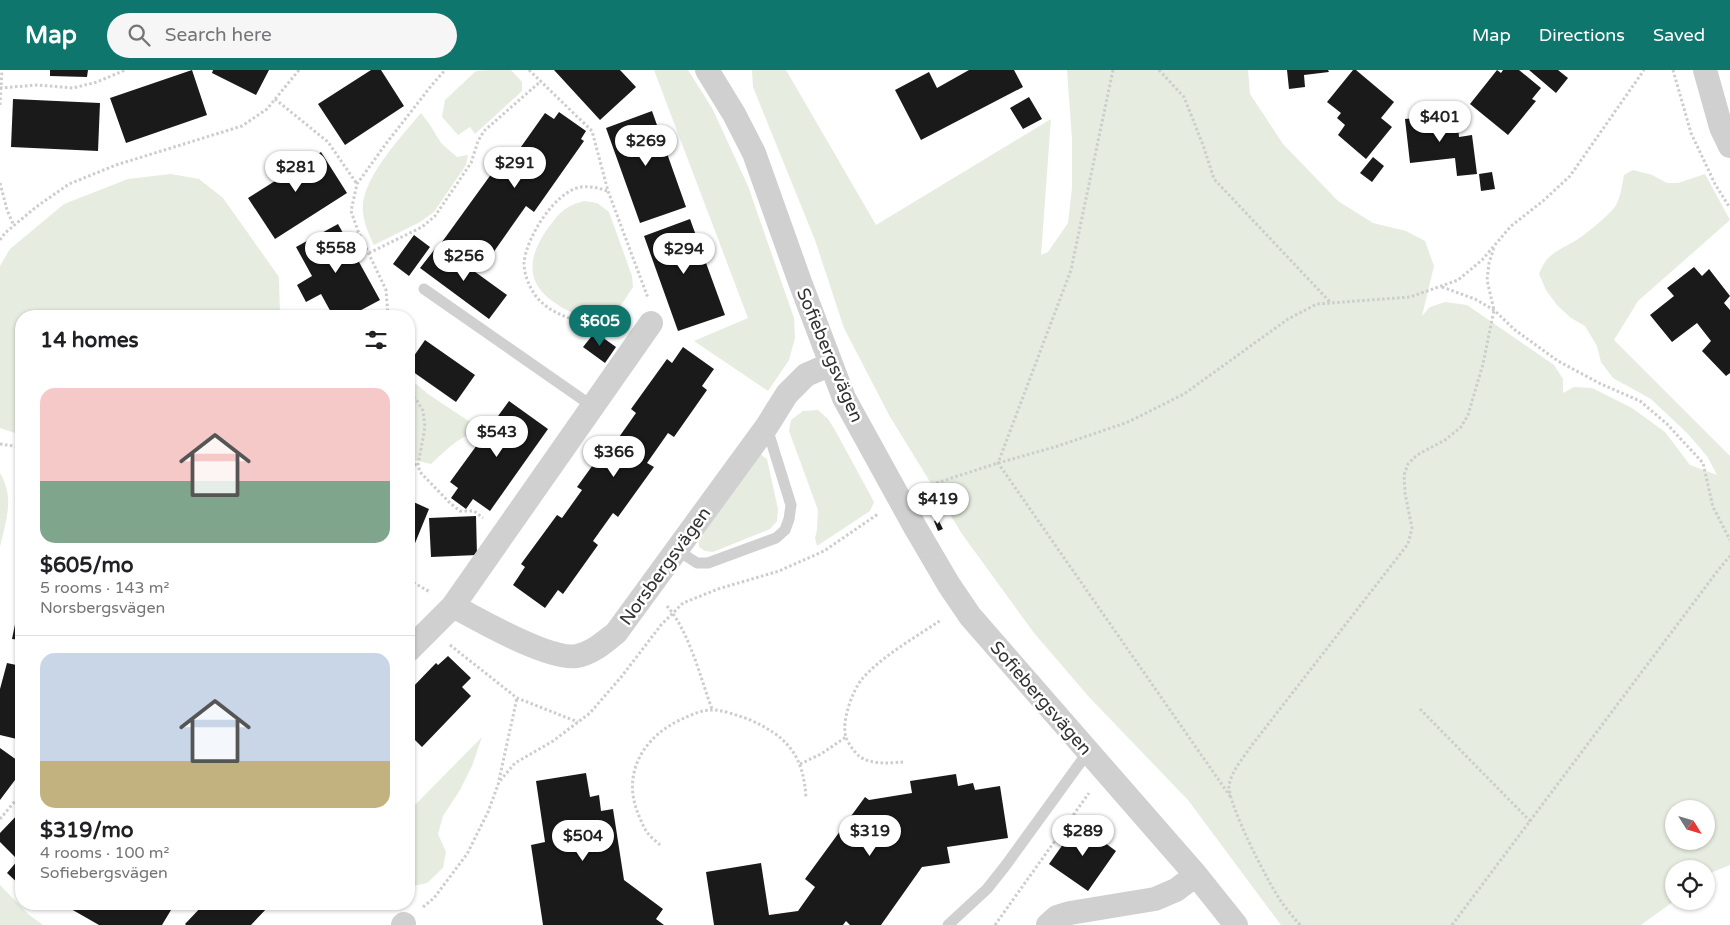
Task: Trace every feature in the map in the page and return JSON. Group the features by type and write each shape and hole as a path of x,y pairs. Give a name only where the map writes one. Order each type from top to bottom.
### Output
{"street":[{"name":"Sofiebergsvägen","path":"707,70 734,114 754,153 844,398 900,501 949,585 962,605 1196,875 1236,925"},
{"path":"1705,70 1721,127 1730,146"},
{"path":"415,644 453,606 651,323"},
{"name":"Norsbergsvägen","path":"453,606 548,652 576,656 594,651 616,633 767,426 787,394 806,375 831,364"},
{"path":"1048,925 1057,917 1070,913 1155,899 1176,890 1196,875"}],"lane":[{"path":"424,289 592,406"},
{"path":"677,550 697,563 708,563 776,538 785,530 789,519 790,505 767,426"},
{"path":"948,925 986,889 1006,865 1088,752"}],"path":[{"path":"0,104 2,70"},
{"path":"0,88 37,85 73,88 97,82 125,70"},
{"path":"0,240 5,233 36,207 69,184 116,165 242,126 267,109 299,70"},
{"path":"388,310 386,290 358,231 351,211 357,184 385,145 445,70"},
{"path":"529,70 592,131 608,191 650,304 651,323"},
{"path":"998,463 1071,270 1113,70"},
{"path":"1159,70 1184,97 1214,179 1332,303"},
{"path":"499,782 515,764 553,741 590,713 622,676 661,625 683,603 718,589 779,571 824,551 900,501 939,482 1058,446 1128,422 1184,394 1302,310 1317,304 1410,297 1458,280 1482,260 1511,226 1543,201 1570,176 1644,70"},
{"path":"369,253 422,227 435,216 471,163 478,141 484,131 541,81"},
{"path":"275,99 328,142 357,184"},
{"path":"0,183 7,210 14,226"},
{"path":"608,191 593,187 580,187 562,195 547,212 528,245 524,263 526,278 535,294 548,308 564,318 601,328 636,345"},
{"path":"1300,925 1282,904 1248,840 1229,786 1233,773 1238,766 1408,544 1412,528 1405,494 1404,475 1408,464 1417,454 1445,440 1464,421 1483,364 1494,310 1487,280 1489,263 1495,245"},
{"path":"1442,287 1475,299 1494,310 1514,330 1558,361 1599,383 1640,401 1667,424 1703,463 1713,507 1730,540"},
{"path":"415,398 423,411 425,427 418,465 420,472 426,480 460,511 474,511 504,534"},
{"path":"0,444 15,446"},
{"path":"998,463 1232,799"},
{"path":"1452,925 1718,569 1730,556"},
{"path":"903,762 876,763 858,756 846,737 845,722 850,702 861,680 883,660 962,605"},
{"path":"673,613 690,646 712,709"},
{"path":"430,629 517,698 579,722"},
{"path":"403,925 434,898 467,854 488,812 499,782 517,698"},
{"path":"660,846 647,832 636,810 632,788 636,763 649,743 666,726 691,715 712,709 741,716 764,726 781,737 792,749 800,764 805,781 806,799"},
{"path":"1420,709 1530,821"},
{"path":"800,764 821,754 846,737"},
{"path":"995,925 1104,771"},
{"path":"0,819 15,801"}],"shaded area":[{"path":"511,70 522,82 522,91 475,134 470,127 458,135 442,117 445,100 476,71"},
{"path":"654,70 688,70 712,108 748,186 794,318 795,338 789,360 768,391 694,341 748,318"},
{"path":"752,70 786,70 876,225 1051,119 1041,255 1048,252 1068,223 1072,188 1072,139 1067,70 1248,70 1250,94 1283,144 1338,201 1373,223 1406,231 1425,241 1434,266 1422,316 1430,307 1445,302 1467,305 1554,365 1563,379 1563,393 1574,387 1592,388 1632,408 1665,432 1690,465 1717,475 1707,456 1688,434 1651,399 1613,378 1601,362 1597,346 1585,326 1571,318 1557,305 1546,290 1539,274 1549,257 1585,234 1613,209 1619,198 1624,175 1633,170 1652,175 1667,183 1678,183 1705,174 1730,220 1638,301 1614,340 1730,456 1730,865 1715,871 1715,860 1665,860 1665,908 1641,925 1281,925 1188,800 1089,697 1034,633 962,534 889,415 844,328 815,240 753,87"},
{"path":"421,113 441,143 457,157 468,155 466,165 434,212 420,222 374,245 364,220 363,212 368,187 393,146"},
{"path":"171,174 199,179 223,198 279,277 280,310 15,310 15,433 0,428 0,266 10,249 64,204 128,179"},
{"path":"584,201 597,203 609,212 632,276 633,287 624,301 612,315 602,320 585,318 556,304 538,287 532,267 538,244 554,220 566,209"},
{"path":"415,383 473,424 473,433 456,442 431,464 415,460"},
{"path":"818,410 828,419 835,430 874,502 870,511 817,546 815,538 818,510 789,431 791,420 803,411"},
{"path":"760,454 767,459 778,509 777,521 770,529 713,552 705,551 699,547 698,536"},
{"path":"0,473 7,491 8,509 0,547"},
{"path":"482,737 472,766 460,790 443,816 438,834 446,852 443,868 427,883 415,886 415,805"},
{"path":"0,885 15,901 15,910 24,910 43,925 0,925"}],"building":[{"path":"50,70 88,70 87,77 50,76"},
{"path":"192,70 207,115 126,143 110,98"},
{"path":"213,70 269,70 256,95 212,73"},
{"path":"371,70 381,70 404,106 345,145 318,104"},
{"path":"554,70 620,70 636,87 600,120"},
{"path":"969,70 1014,70 1023,87 921,140 895,90 929,72 937,88"},
{"path":"1287,70 1328,70 1329,72 1304,75 1305,87 1289,89"},
{"path":"1353,70 1356,70 1394,102 1381,118 1392,127 1366,159 1338,135 1345,125 1337,118 1341,113 1327,102"},
{"path":"1497,70 1501,73 1503,70 1519,70 1541,88 1532,99 1536,101 1508,135 1470,104"},
{"path":"1529,70 1558,70 1568,78 1556,93"},
{"path":"1029,97 1042,119 1023,129 1010,108"},
{"path":"13,99 100,103 98,151 11,147"},
{"path":"652,111 686,207 640,223 606,128"},
{"path":"559,112 586,131 581,139 584,141 534,212 526,206 481,270 442,242 492,173 499,178 545,113 554,119"},
{"path":"1457,114 1459,137 1472,135 1477,174 1457,176 1455,158 1410,163 1405,119"},
{"path":"321,152 347,193 275,239 248,198 275,181 265,166 282,155 292,171"},
{"path":"1373,157 1384,166 1372,182 1360,173"},
{"path":"1492,172 1495,189 1481,191 1479,174"},
{"path":"690,219 725,315 678,331 644,236"},
{"path":"338,224 380,300 361,310 330,310 321,294 306,302 297,285 312,276 296,247"},
{"path":"414,235 430,247 409,276 393,264"},
{"path":"438,245 507,295 489,319 420,268"},
{"path":"1694,267 1702,276 1709,269 1730,296 1724,303 1730,310 1730,373 1726,376 1702,351 1711,341 1697,323 1672,342 1650,315 1674,296 1667,288"},
{"path":"595,332 616,347 605,363 583,347"},
{"path":"425,340 475,375 456,402 415,373 415,354"},
{"path":"683,347 714,369 702,386 707,390 674,437 668,433 647,463 654,467 618,517 613,513 593,541 598,545 563,594 558,590 545,608 513,585 525,567 521,564 557,515 562,518 582,490 577,487 613,437 617,440 636,413 631,409 667,359 672,363"},
{"path":"509,401 548,429 490,511 473,499 466,509 451,498 458,488 450,482"},
{"path":"415,503 429,509 415,543"},
{"path":"476,516 477,555 431,557 429,518"},
{"path":"938,519 943,529 938,531 934,521"},
{"path":"15,624 15,639 12,639"},
{"path":"448,656 471,678 462,687 471,696 422,747 415,740 415,685 436,663 438,665"},
{"path":"7,663 15,665 15,739 0,735 0,689"},
{"path":"0,748 15,759 15,780 0,800"},
{"path":"586,773 590,797 599,795 601,811 613,809 624,880 663,909 656,919 664,925 543,925 531,845 545,842 536,781"},
{"path":"956,774 958,786 973,783 975,790 1000,786 1008,838 947,847 950,863 922,867 881,925 850,925 846,921 843,925 714,925 706,872 761,863 769,915 798,911 815,887 805,879 865,797 869,800 912,793 910,781"},
{"path":"15,817 15,857 0,842 0,833"},
{"path":"1078,823 1116,851 1088,891 1049,864"},
{"path":"15,864 15,880 7,873"},
{"path":"73,910 171,910 162,925 99,925"},
{"path":"198,910 265,910 251,925 185,924"}]}
